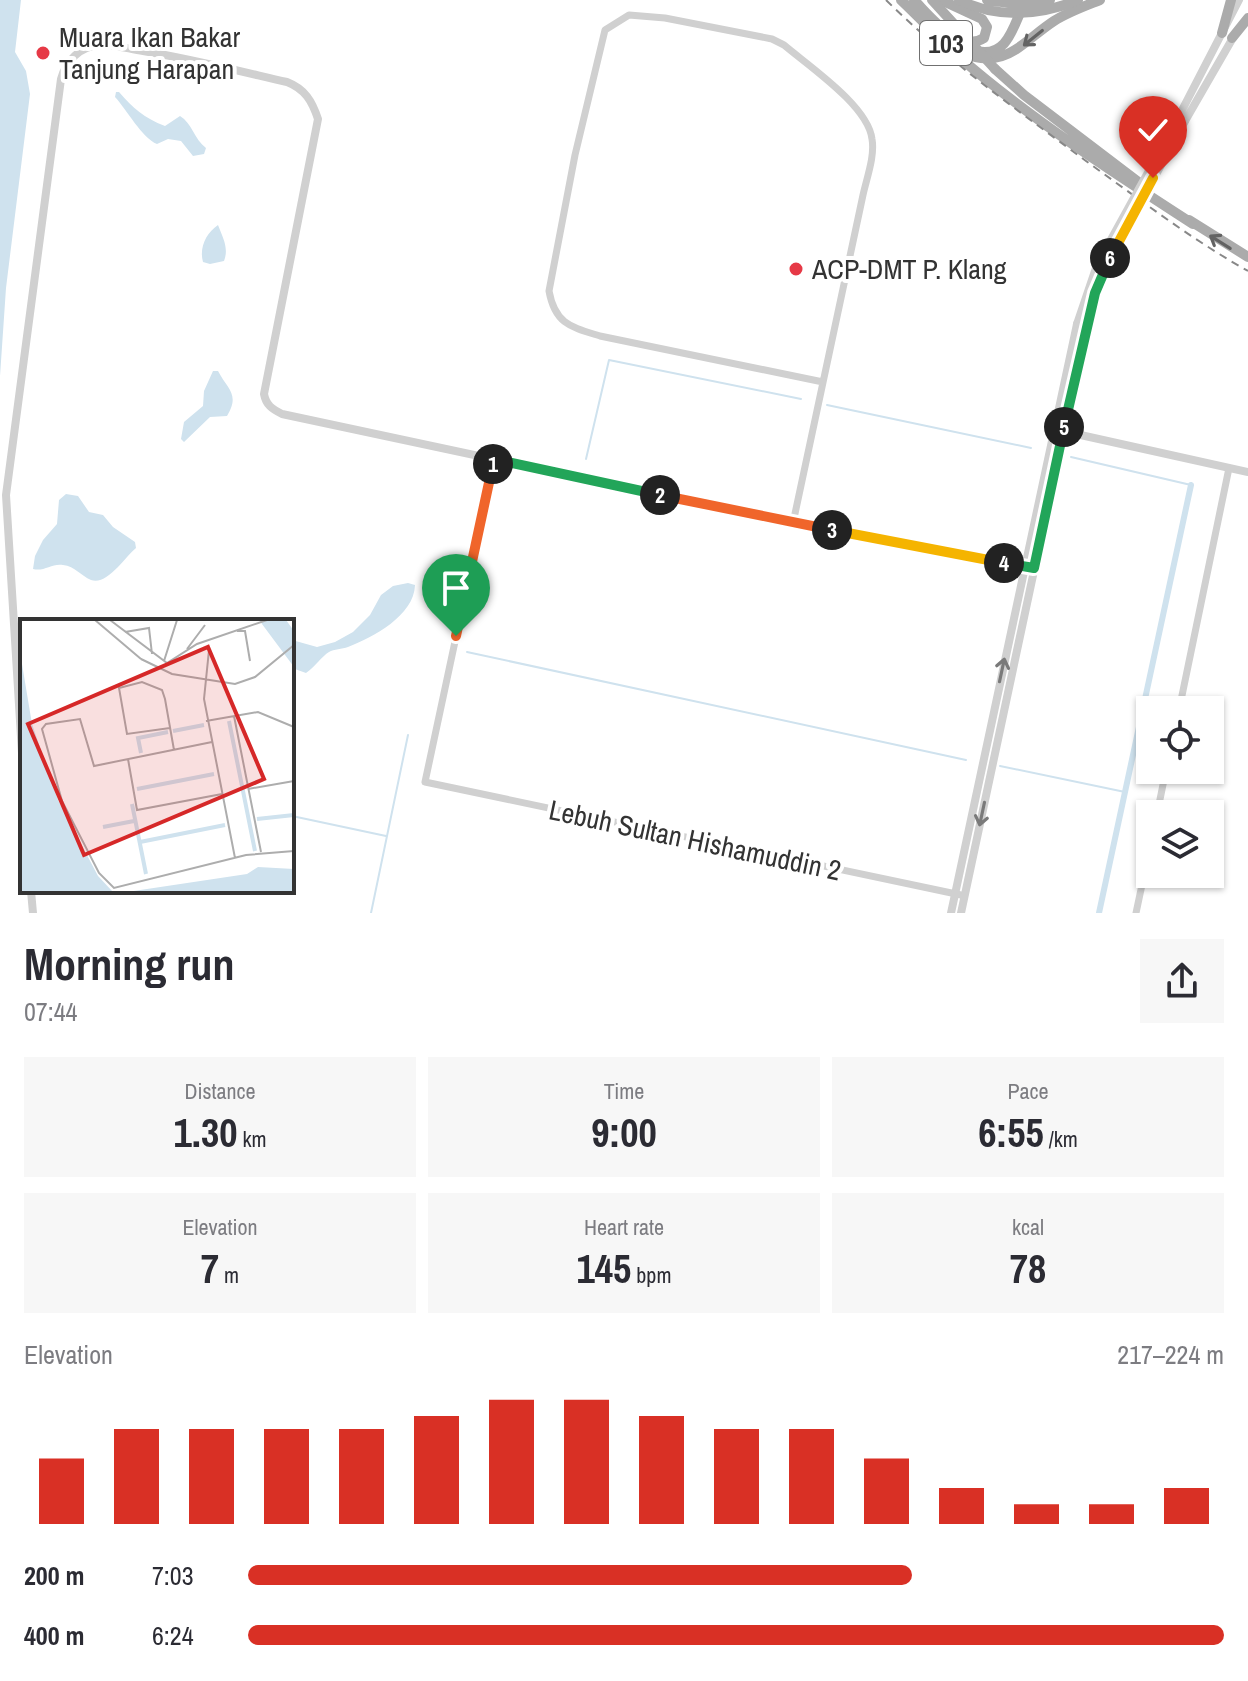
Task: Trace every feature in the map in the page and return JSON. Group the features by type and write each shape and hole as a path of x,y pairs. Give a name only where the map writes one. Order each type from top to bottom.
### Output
{"main road":[{"name":"103","path":"901,0 944,35 970,65 1101,165 1248,257"},
{"path":"914,0 944,35 968,55 996,59 1017,50 1066,14 1100,0"},
{"path":"932,0 995,69 1024,95 1193,224"},
{"path":"941,0 982,19 987,30 982,40 973,43 944,35"},
{"name":"103","path":"959,0 989,11 1018,14 1045,11 1078,0"},
{"name":"103","path":"987,0 1017,4 1050,0"},
{"path":"944,35 973,50 991,52 1008,40 1028,0"},
{"path":"1227,36 1231,0"},
{"path":"1227,36 1248,18"}],"street":[{"path":"951,913 960,895 1029,567 1053,429 1081,325 1103,272 1227,36 1239,0"},
{"path":"1227,36 1248,11"},
{"path":"793,523 823,382 873,147 868,124 860,111 784,45 772,39 665,18 629,15 620,19 605,30 596,63 549,291 552,307 561,320 572,328 600,336 823,382"},
{"path":"20,724 6,495 61,79 65,65 75,56 90,47 101,45 165,55 292,84 312,101 318,119 264,394 266,403 282,414 793,523 1029,567"},
{"path":"1029,567 1063,432 1081,325"},
{"path":"1053,429 1248,472"},
{"name":"Lebuh Sultan Hishamuddin 2","path":"494,459 425,782 960,895"},
{"path":"1182,696 1229,468"},
{"path":"1136,913 1141,888"},
{"path":"31,893 33,913"},
{"path":"960,895 961,913"}],"water":[{"path":"0,0 21,0 15,52 26,71 30,94 6,288 0,376"},
{"path":"116,92 145,116 165,126 180,116 206,148 204,154 193,156 181,141 168,139 157,144 151,141 115,97"},
{"path":"218,225 226,247 224,261 203,262 204,241"},
{"path":"213,371 218,371 231,392 231,409 227,416 210,417 184,442 181,439 184,422 203,406 204,391"},
{"path":"66,494 78,496 89,512 103,515 113,527 135,542 136,548 103,579 91,580 63,565 33,569 43,540 57,524 59,500"},
{"path":"415,585 413,596 400,616 358,643 329,652 306,673 294,669 294,641 317,647 335,642 353,632 370,615 381,595 393,586"}],"waterway":[{"path":"586,459 609,360 801,399"},
{"path":"827,405 1031,448"},
{"path":"1071,457 1191,485"},
{"path":"1099,913 1191,485"},
{"path":"467,652 966,760"},
{"path":"371,913 408,735"},
{"path":"1000,766 1125,792"},
{"path":"294,816 386,836"}],"railway":[{"path":"886,0 934,44 1009,104 1206,246 1248,271"}],"place":[{"name":"Muara Ikan Bakar Tanjung Harapan","path":"43,53"},
{"name":"ACP-DMT P. Klang","path":"796,269"}],"route":[{"path":"456,636 494,459 793,523 1034,568 1095,293 1153,178"}]}
